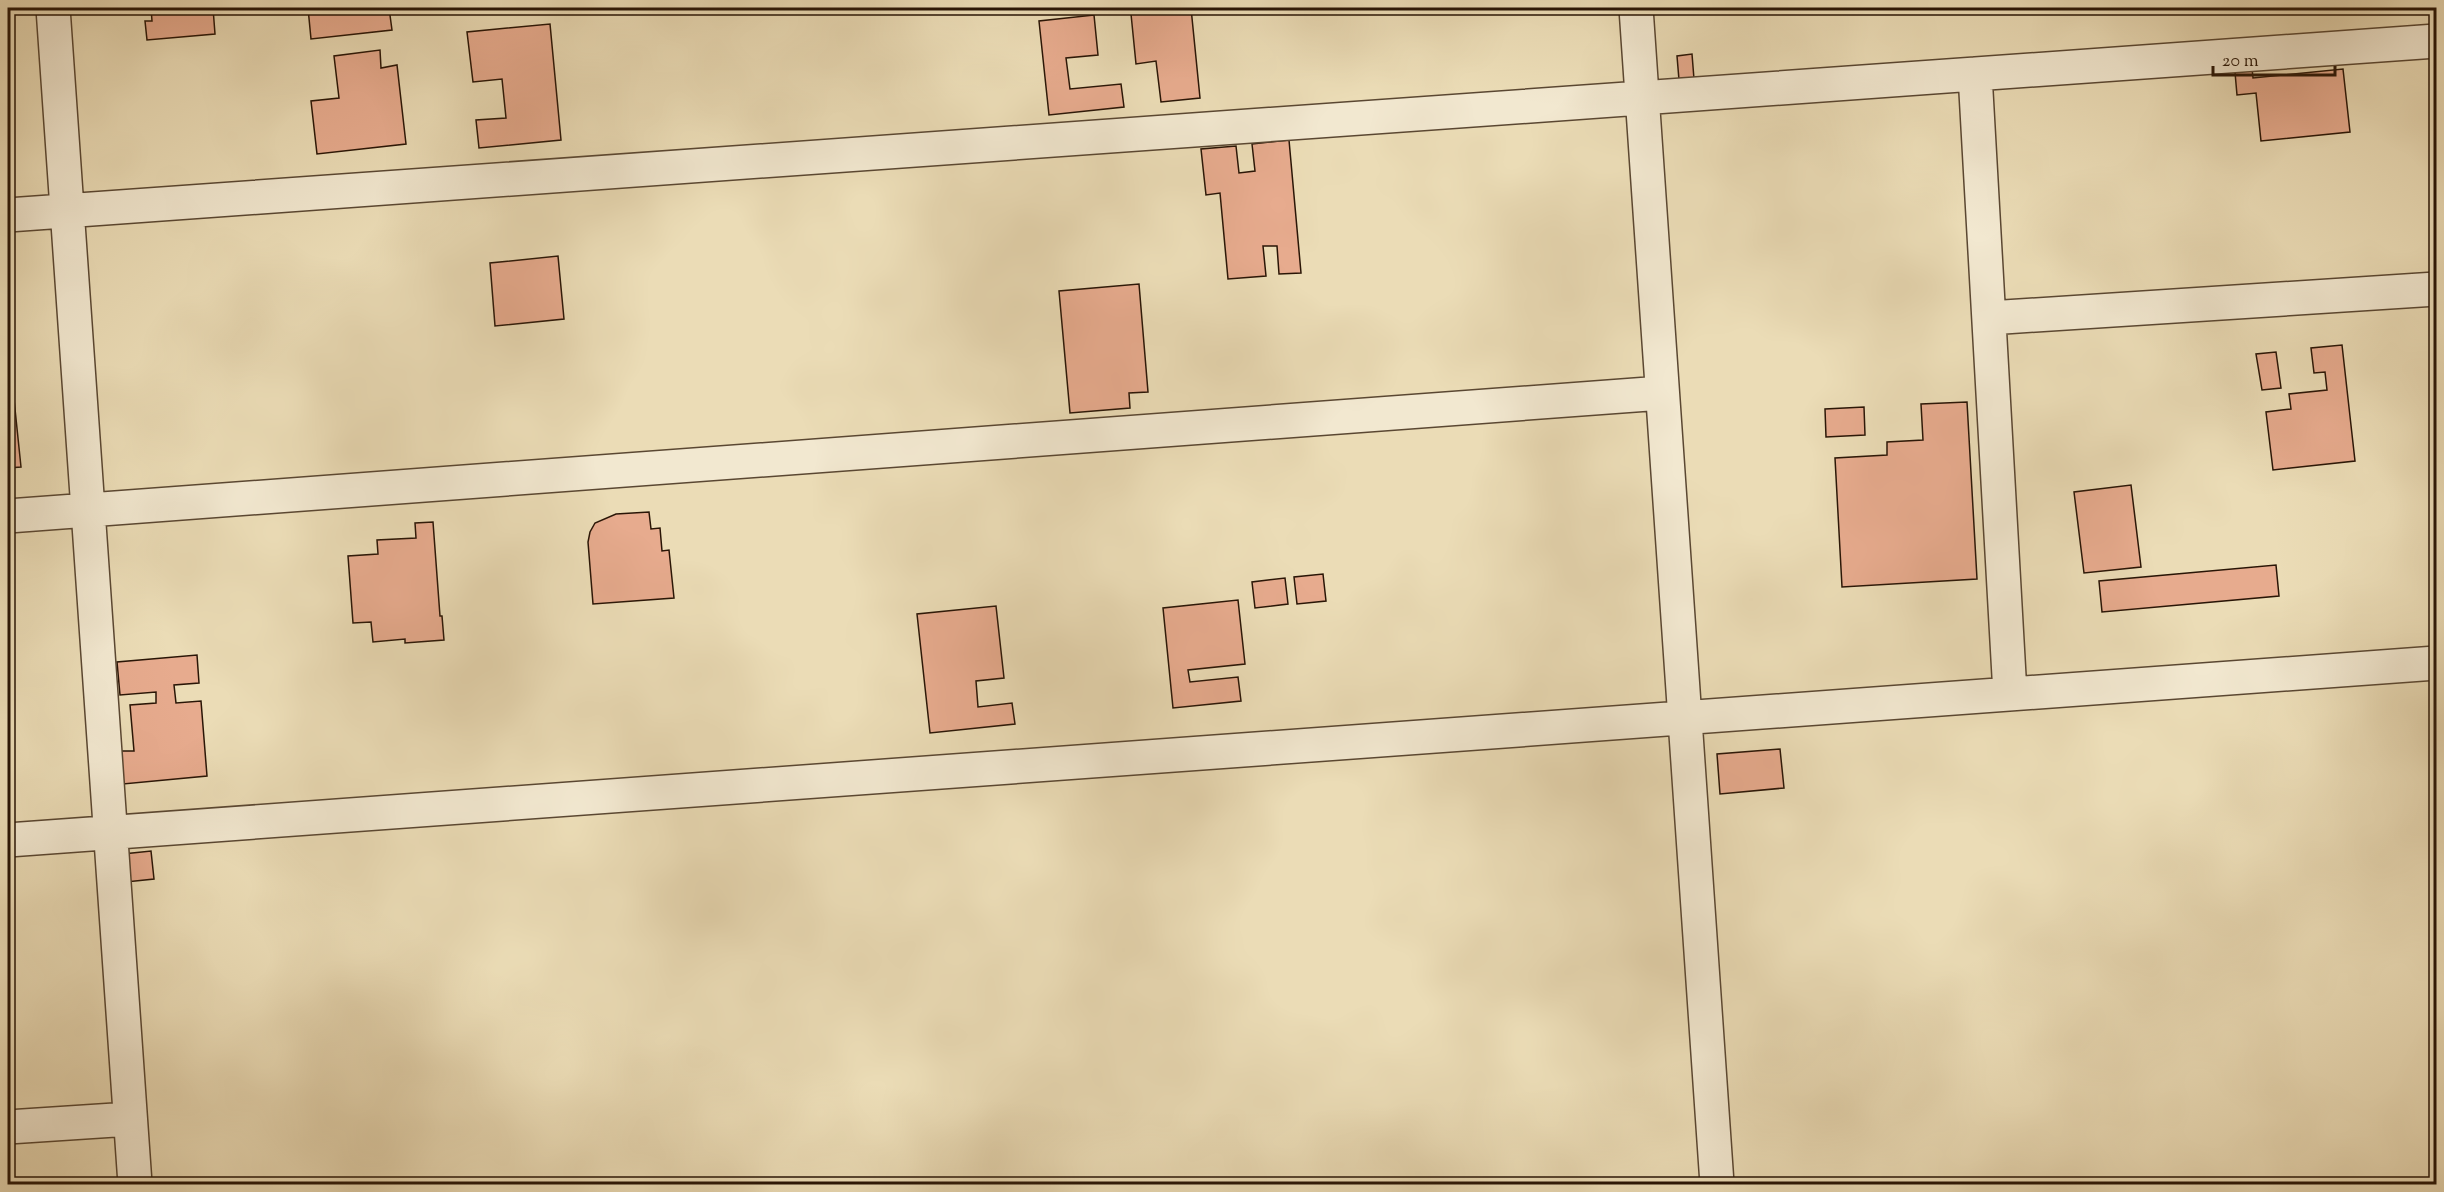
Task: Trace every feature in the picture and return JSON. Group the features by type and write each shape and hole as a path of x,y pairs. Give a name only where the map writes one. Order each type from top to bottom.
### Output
{"street":[{"path":"53,8 135,1185"},
{"path":"1636,8 1717,1185"},
{"path":"8,215 2436,41"},
{"path":"1975,74 2010,694"},
{"path":"1989,318 2436,289"},
{"path":"8,516 1662,393"},
{"path":"8,840 2436,663"},
{"path":"8,1127 130,1119"}],"building":[{"path":"151,8 213,8 215,34 147,40 145,21 152,21"},
{"path":"308,8 389,8 392,30 311,39"},
{"path":"1145,8 1191,8 1200,98 1161,102 1156,61 1136,64 1131,14 1145,12"},
{"path":"1094,15 1098,55 1066,58 1070,89 1121,84 1124,107 1049,115 1039,21"},
{"path":"550,24 561,140 479,148 476,120 506,118 502,79 473,82 467,32"},
{"path":"380,50 381,68 397,65 406,144 317,154 311,101 339,98 334,56"},
{"path":"1692,54 1694,79 1679,80 1677,56"},
{"path":"2251,59 2253,78 2343,69 2350,132 2261,141 2256,93 2237,95 2234,61"},
{"path":"1289,140 1301,273 1279,274 1277,246 1263,246 1266,276 1228,279 1220,193 1206,195 1201,149 1236,146 1239,173 1255,171 1252,144"},
{"path":"558,256 564,319 495,326 490,263"},
{"path":"1139,284 1148,392 1129,393 1130,408 1070,413 1059,291"},
{"path":"2342,345 2355,461 2273,470 2266,412 2291,409 2289,394 2327,390 2325,372 2314,373 2311,348"},
{"path":"2276,352 2281,388 2262,390 2256,354"},
{"path":"8,380 12,380 21,467 8,468"},
{"path":"1967,402 1977,579 1842,587 1835,458 1887,455 1887,442 1923,440 1921,404"},
{"path":"1864,407 1865,435 1826,437 1825,409"},
{"path":"2131,485 2141,567 2084,573 2074,492"},
{"path":"649,512 651,529 660,528 662,551 669,550 674,598 593,604 588,542 595,523 616,514"},
{"path":"433,522 444,640 405,643 405,639 373,642 371,622 353,623 348,556 378,554 377,540 416,538 415,523"},
{"path":"2276,565 2279,596 2102,612 2099,581"},
{"path":"1323,574 1326,601 1297,604 1294,577"},
{"path":"1285,578 1288,604 1255,608 1252,582"},
{"path":"1238,600 1245,664 1188,670 1190,682 1238,677 1241,701 1173,708 1163,608"},
{"path":"996,606 1004,678 976,681 978,707 1012,703 1015,724 930,733 917,614"},
{"path":"197,655 199,683 174,685 176,703 201,701 207,776 123,784 120,751 134,751 130,705 156,703 156,692 120,695 117,662"},
{"path":"1780,749 1784,788 1720,794 1717,754"},
{"path":"151,851 154,879 126,882 123,854"}]}
